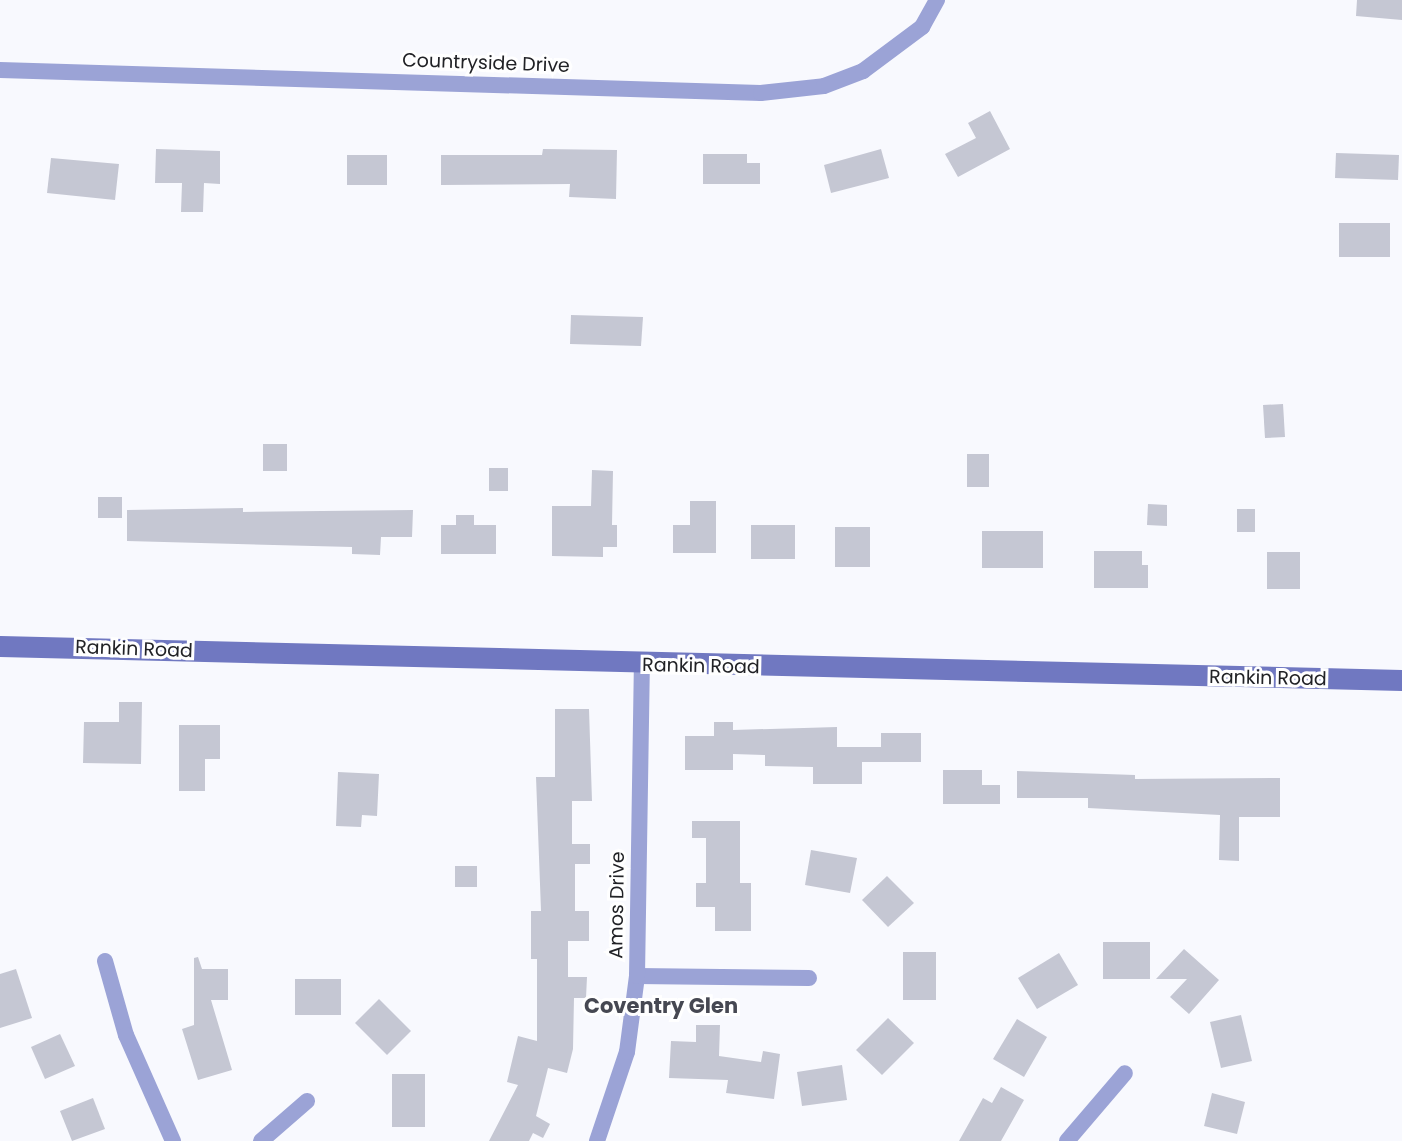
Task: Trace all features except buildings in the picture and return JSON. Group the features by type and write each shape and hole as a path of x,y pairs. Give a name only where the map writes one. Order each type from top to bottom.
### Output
{"street":[{"name":"Countryside Drive","path":"0,71 761,93 824,86 863,71 922,27 937,0"},
{"name":"Rankin Road","path":"0,646 642,664 1402,680"},
{"name":"Amos Drive","path":"597,1141 628,1052 637,976 642,664"},
{"path":"105,961 126,1035 173,1141"},
{"path":"637,976 809,978"},
{"path":"1067,1141 1125,1073"},
{"path":"261,1141 307,1101"}],"district":[{"name":"Coventry Glen","path":"661,1006"}]}
